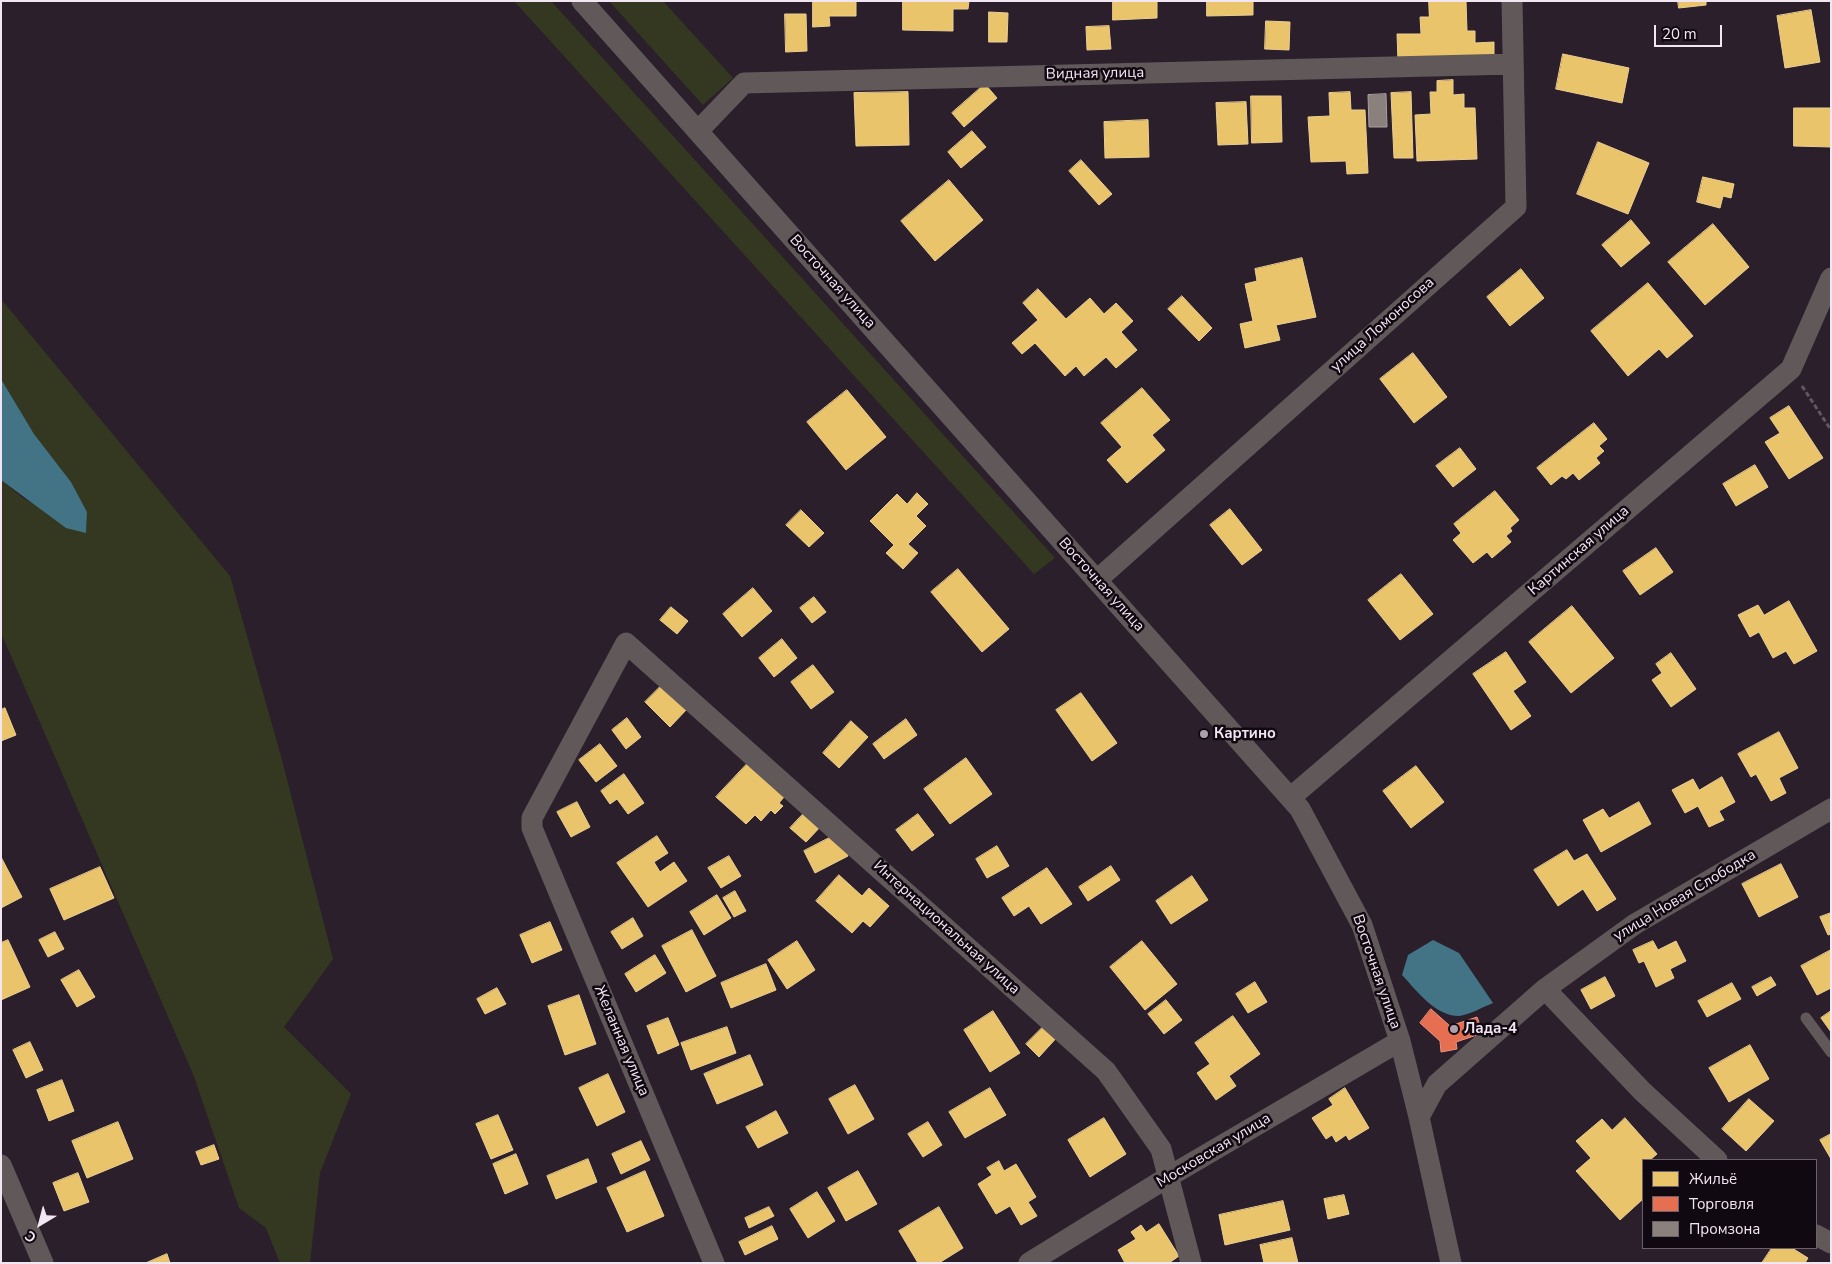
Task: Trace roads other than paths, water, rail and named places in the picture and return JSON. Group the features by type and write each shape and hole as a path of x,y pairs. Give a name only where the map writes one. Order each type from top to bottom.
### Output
{"street":[{"name":"Восточная улица","path":"582,1 1300,809 1362,925 1400,1041 1419,1117 1451,1263"},
{"name":"улица Ломоносова","path":"1097,580 1516,207 1512,1"},
{"name":"Видная улица","path":"698,131 744,83 1513,64"},
{"name":"Картинская улица","path":"1290,798 1791,369 1831,278"},
{"name":"Желанная улица","path":"626,643 532,818 532,828 714,1263"},
{"name":"Интернациональная улица","path":"626,643 1106,1071 1161,1149 1191,1263"},
{"name":"улица Новая Слободка","path":"1419,1117 1437,1084 1545,990 1635,924 1831,809"},
{"path":"1545,990 1642,1092 1716,1159"},
{"name":"Московская улица","path":"1029,1263 1168,1178 1400,1041"},
{"path":"1,1165 42,1263"},
{"path":"1817,1236 1831,1244"}],"lane":[{"path":"1806,1018 1831,1052"}],"water":[{"path":"1,379 34,434 71,482 87,512 86,533 66,528 1,480"},
{"path":"1433,940 1459,953 1493,1003 1472,1013 1459,1016 1442,1012 1420,995 1402,975 1408,955"}],"place":[{"name":"Картино","path":"1204,734"},
{"name":"Лада-4","path":"1454,1029"}]}
